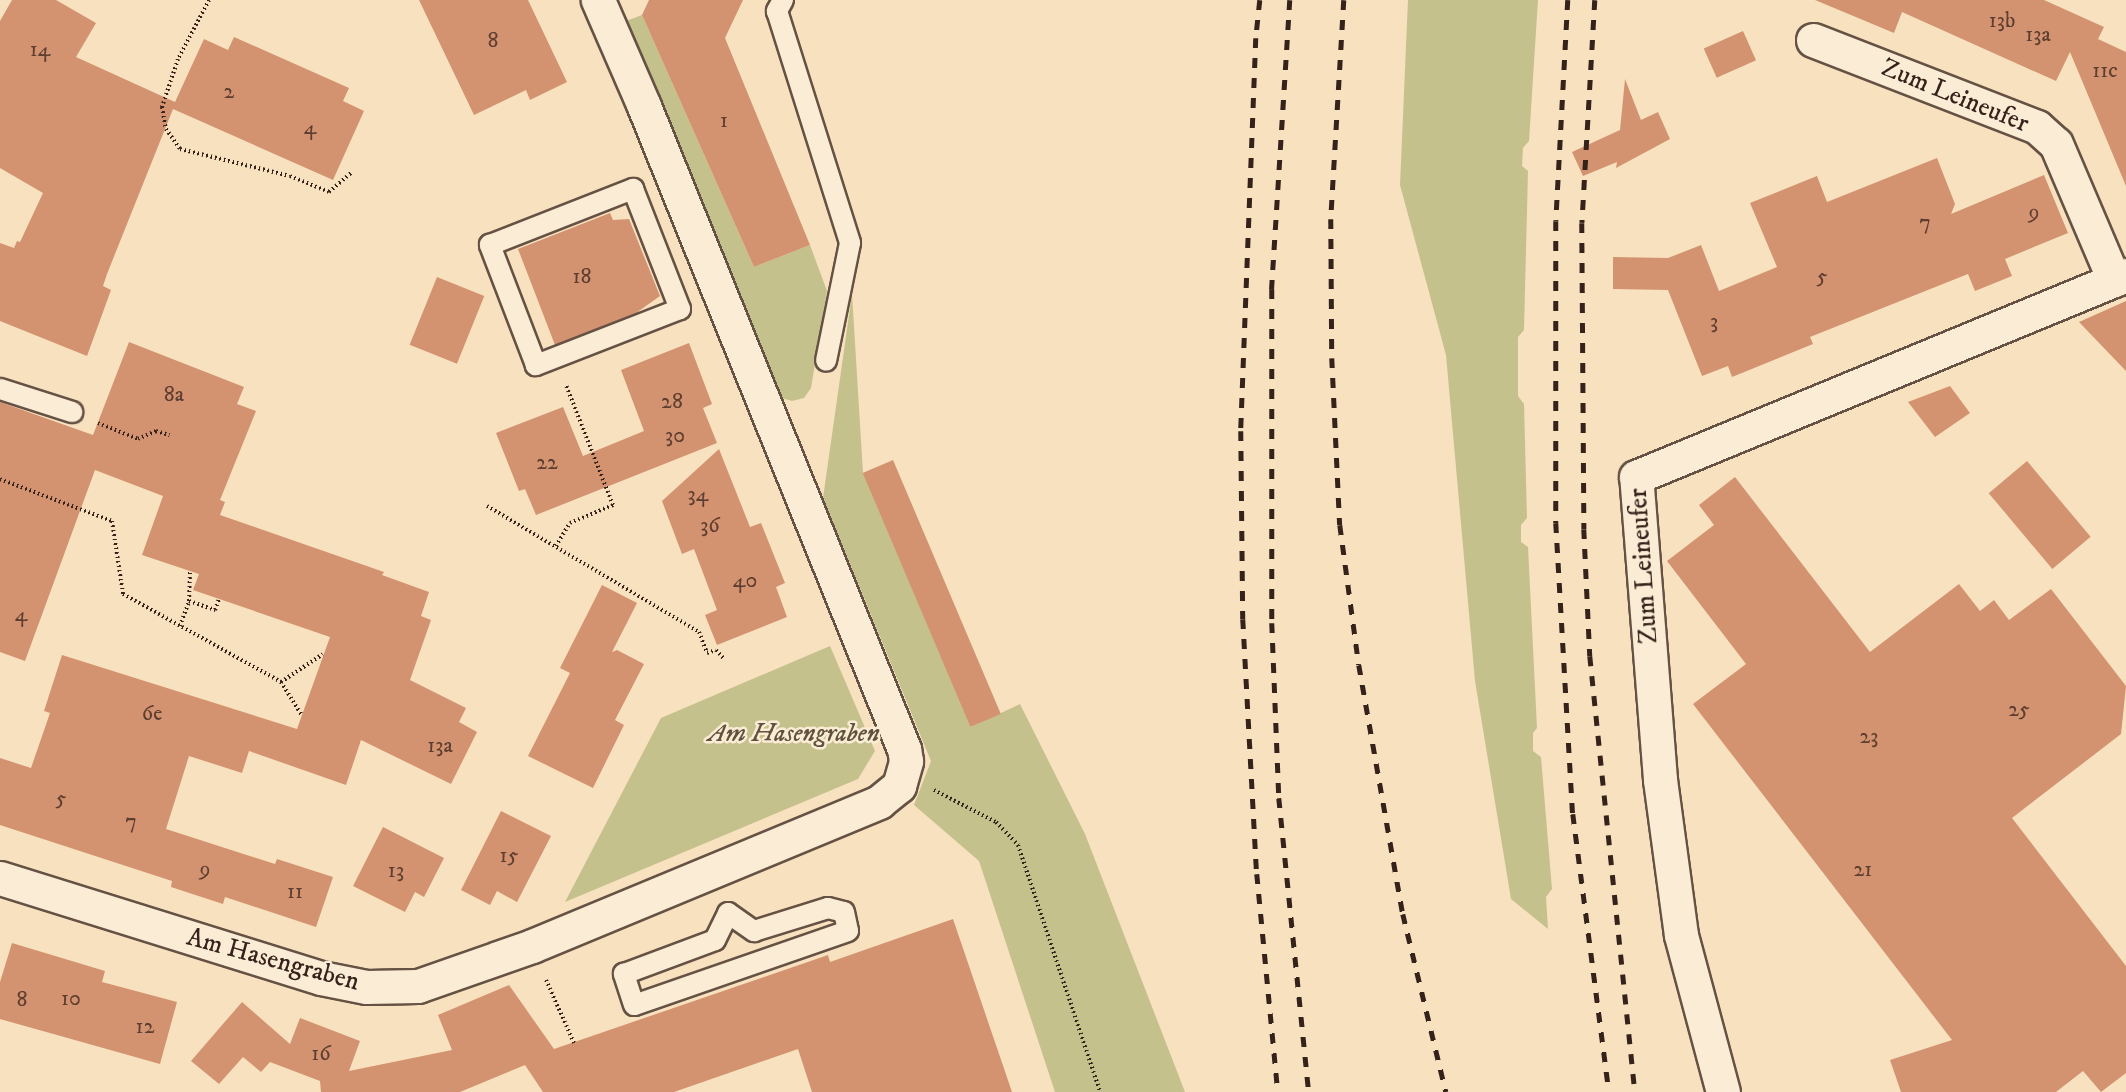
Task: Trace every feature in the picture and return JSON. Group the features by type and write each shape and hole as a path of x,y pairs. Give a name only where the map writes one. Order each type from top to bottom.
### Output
{"street":[{"path":"598,0 644,106 904,749 903,777"},
{"name":"Zum Leineufer","path":"1724,1092 1681,935 1660,779 1636,477 2120,277 2056,144 2037,127 1813,40"},
{"name":"Am Hasengraben","path":"0,878 321,978 366,987 418,986 532,946 879,802 893,793 903,777"}],"lane":[{"path":"783,0 777,11 850,243 826,361"},
{"path":"633,189 680,309 536,365 490,245 633,189"},
{"path":"0,389 72,412"},
{"path":"828,908 844,912 848,931 634,1005 624,974 714,940 728,913 754,931 828,908"}],"path":[{"path":"209,0 178,59 162,107 166,129 180,149 290,176 329,192 351,173"},
{"path":"556,546 570,523 613,506 561,373"},
{"path":"72,412 138,439 156,430 169,435"},
{"path":"0,480 112,521 123,594 281,682 302,716"},
{"path":"487,506 699,632 707,653 716,650 724,659"},
{"path":"180,626 189,601 190,571"},
{"path":"189,601 215,610 219,599"},
{"path":"281,682 323,654"},
{"path":"903,777 996,822 1018,845 1100,1092"},
{"path":"532,946 574,1043"}],"green space":[{"path":"1408,0 1538,0 1529,141 1523,148 1522,166 1528,171 1524,330 1518,337 1518,396 1524,404 1527,518 1521,525 1521,542 1528,547 1537,728 1533,733 1533,751 1541,757 1552,889 1546,897 1548,929 1511,899 1475,681 1446,355 1400,185"},
{"path":"642,15 754,267 810,245 827,291 811,388 804,398 792,401 782,398 770,372 626,21"},
{"path":"852,294 863,473 971,727 1020,704 1085,834 1185,1092 1055,1092 979,861 914,805 931,761 823,498"},
{"name":"Am Hasengraben","path":"830,646 875,751 858,779 565,902 661,718"}],"building":[{"path":"12,0 56,0 96,23 76,57 175,102 204,39 228,50 234,37 349,88 343,101 364,111 333,180 173,109 107,274 103,286 111,290 87,356 0,321 0,243 14,248 17,241 20,242 43,193 0,168 0,21"},
{"path":"419,0 528,0 567,82 530,100 526,90 474,115"},
{"path":"649,0 743,0 725,38 810,245 754,267 642,15"},
{"path":"1815,0 2044,0 2104,27 2098,39 2126,52 2126,186 2070,52 2056,81 1902,12 1894,33"},
{"path":"1743,31 1756,60 1717,78 1704,48"},
{"path":"1625,79 1641,120 1658,112 1670,139 1616,168 1617,162 1583,176 1572,152 1620,130"},
{"path":"1937,158 1955,204 1951,214 2044,175 2068,233 2005,259 2012,276 1975,291 1968,274 1810,337 1813,344 1732,377 1728,366 1702,376 1668,290 1613,289 1613,257 1668,258 1701,245 1719,291 1777,267 1750,203 1817,176 1827,202"},
{"path":"610,213 613,220 629,219 660,296 636,313 555,345 518,249"},
{"path":"437,277 484,296 457,364 410,345"},
{"path":"2126,301 2126,371 2079,322"},
{"path":"129,342 244,387 237,404 256,411 220,500 225,502 220,515 384,572 382,575 429,592 421,616 431,620 410,680 466,708 459,722 477,732 451,784 361,740 346,785 249,751 242,773 189,756 166,829 275,864 277,859 333,877 316,927 225,897 223,904 171,887 172,881 0,825 0,758 31,768 50,713 44,711 62,655 297,729 330,637 193,590 199,574 142,555 163,496 95,470 25,661 0,652 0,402 93,435"},
{"path":"689,343 712,404 703,408 717,443 536,515 525,489 519,491 496,433 563,407 583,456 644,431 621,370"},
{"path":"1950,386 1970,413 1935,437 1908,402"},
{"path":"719,449 750,527 761,523 785,583 776,587 787,617 717,645 705,615 717,610 694,549 682,554 662,501"},
{"path":"893,460 1001,714 970,727 863,473"},
{"path":"2027,461 2091,537 2052,569 1989,493"},
{"path":"1735,477 1870,652 1959,584 1980,611 1994,600 2009,620 2051,589 2126,686 2121,734 2012,818 2126,966 2126,1073 2101,1092 2083,1071 2056,1092 1901,1092 1890,1060 1952,1040 1693,704 1746,664 1667,561 1714,525 1699,505"},
{"path":"602,585 637,603 612,652 617,650 644,664 615,720 624,725 593,788 528,756 570,673 560,668"},
{"path":"501,811 551,836 517,902 497,891 490,905 461,890"},
{"path":"383,827 444,858 424,897 415,892 405,912 353,886"},
{"path":"953,919 1012,1092 812,1092 798,1049 674,1092 543,1092 525,1065 460,1092 321,1092 320,1081 270,1062 261,1072 243,1057 219,1084 191,1061 242,1002 290,1044 300,1018 360,1041 349,1071 452,1050 438,1015 509,985 554,1049 828,955 830,962"},
{"path":"12,943 105,971 102,982 177,1002 160,1064 0,1019 0,982"}],"railway":[{"path":"1260,0 1256,38 1241,431 1243,619 1257,874 1278,1092"},
{"path":"1290,0 1272,289 1272,623 1279,798 1309,1092"},
{"path":"1344,0 1331,219 1332,358 1340,525 1359,665 1403,914 1446,1092"},
{"path":"1568,0 1556,221 1556,523 1573,814 1609,1092"},
{"path":"1595,0 1582,223 1584,529 1590,656 1635,1092"}]}
